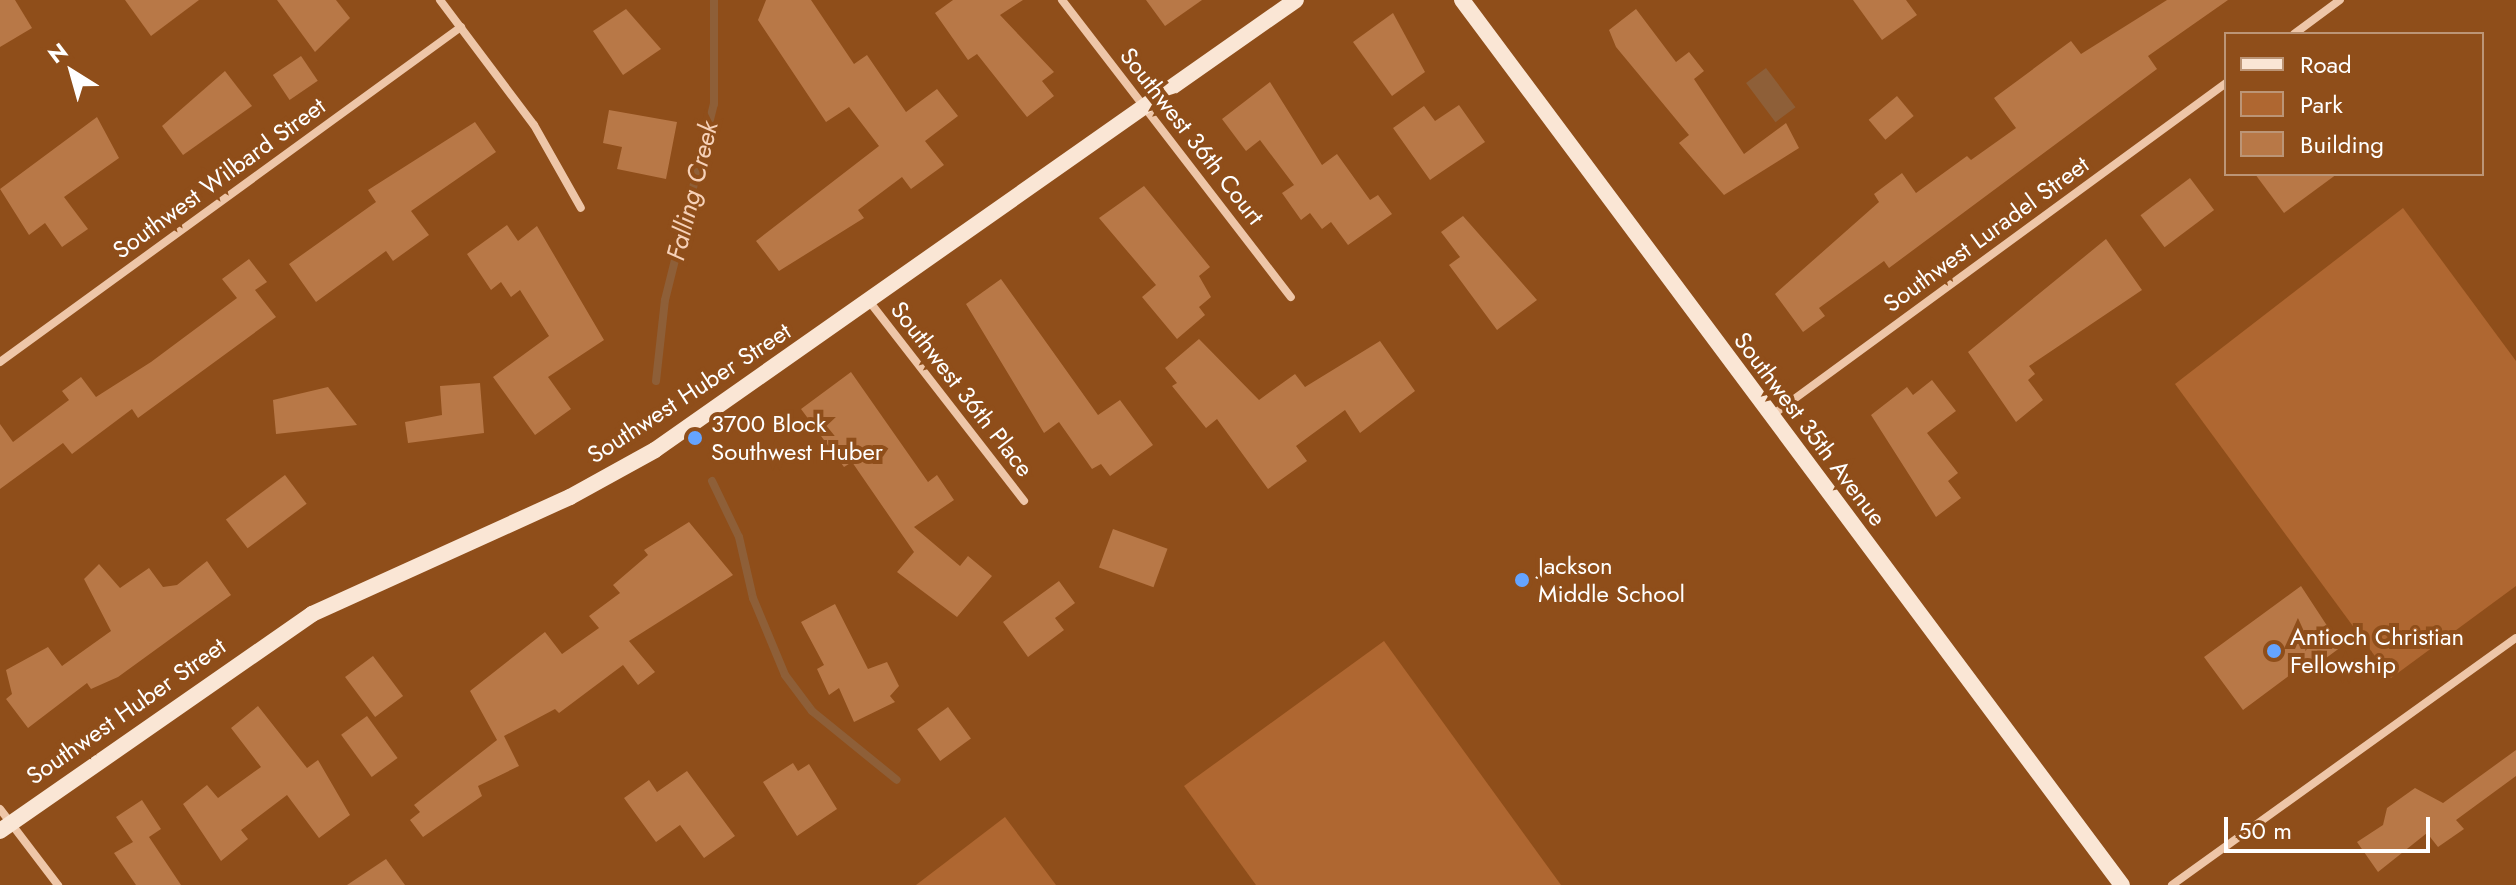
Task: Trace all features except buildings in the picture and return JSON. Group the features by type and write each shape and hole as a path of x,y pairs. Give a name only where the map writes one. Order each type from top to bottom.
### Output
{"street":[{"path":"440,0 534,125 581,208"},
{"name":"Southwest 36th Court","path":"1062,0 1291,297"},
{"name":"Southwest Huber Street","path":"5,827 282,631 388,573 615,474 869,301 1296,0"},
{"name":"Southwest 35th Avenue","path":"1462,0 2122,885"},
{"path":"2297,32 2340,0"},
{"name":"Southwest Wilbard Street","path":"0,362 461,27"},
{"name":"Southwest Luradel Street","path":"1770,417 2224,84"},
{"name":"Southwest 36th Place","path":"869,301 1024,501"},
{"path":"2172,885 2516,638"},
{"path":"0,809 5,827 58,885"}],"green space":[{"path":"2403,208 2516,361 2516,586 2391,678 2175,384"},
{"path":"1384,641 1561,885 1256,885 1184,786"},
{"path":"1005,817 1056,885 916,885"}],"shaded area":[{"path":"1766,68 1795,107 1776,122 1746,83"}],"waterway":[{"name":"Falling Creek","path":"656,381 665,300 714,104 714,0"},
{"name":"Falling Creek","path":"712,481 739,537 753,598 785,675 812,711 897,780"}],"place":[{"name":"3700 Block Southwest Huber","path":"695,438"},
{"name":"Jackson Middle School","path":"1522,580"},
{"name":"Antioch Christian Fellowship","path":"2274,651"}]}
